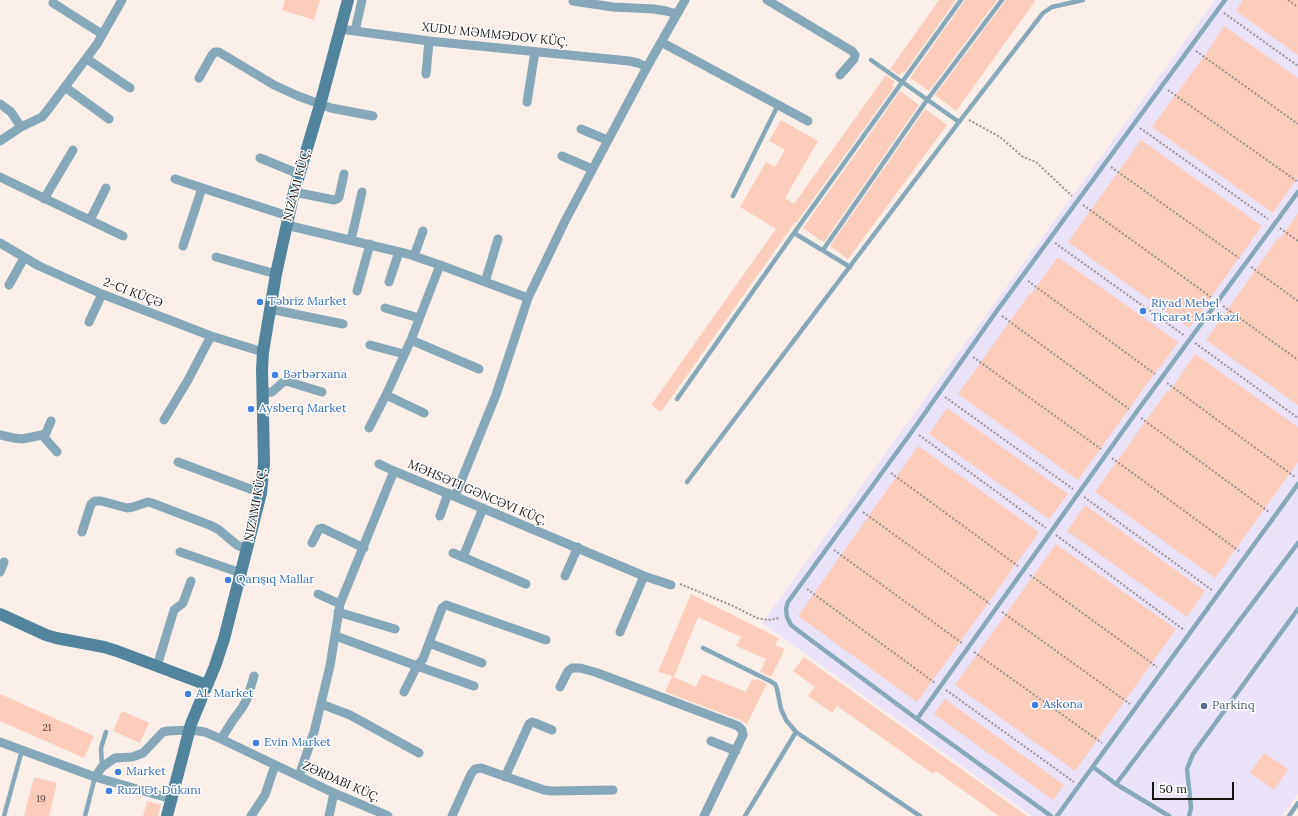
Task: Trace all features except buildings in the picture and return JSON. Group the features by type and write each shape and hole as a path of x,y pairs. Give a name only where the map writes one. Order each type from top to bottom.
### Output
{"street":[{"path":"0,141 21,127 42,117 86,59 122,0"},
{"name":"NIZAMI KÜÇ.","path":"167,816 189,730 222,646 261,493 264,463 263,352 276,274 294,192 320,105 348,0"},
{"path":"355,31 362,0"},
{"path":"440,516 496,395 528,298 592,168 685,0"},
{"path":"767,0 852,51 855,55 854,59 840,75"},
{"path":"573,1 614,7 654,9 677,14"},
{"path":"53,3 102,34"},
{"name":"XUDU MƏMMƏDOV KÜÇ.","path":"340,29 429,41 629,61 647,67"},
{"path":"426,74 429,41"},
{"path":"661,42 808,121"},
{"path":"199,78 212,55 215,52 219,52 274,85 320,105 373,116"},
{"path":"527,102 535,52"},
{"path":"86,59 130,88"},
{"path":"65,87 108,119"},
{"path":"0,104 11,112 21,127"},
{"path":"581,129 607,140"},
{"path":"44,199 73,150"},
{"path":"562,156 592,168"},
{"path":"260,158 299,174"},
{"path":"294,192 334,200 337,199 339,197 344,174"},
{"path":"0,177 123,236"},
{"path":"175,179 287,220 351,240 414,256 528,298"},
{"path":"90,220 106,188"},
{"path":"183,246 202,188"},
{"path":"351,240 362,192"},
{"path":"414,256 423,231"},
{"path":"485,282 498,239"},
{"path":"357,291 370,244"},
{"name":"2-CI KÜÇƏ","path":"1,246 39,266 102,294 211,336 263,352"},
{"path":"389,282 399,252"},
{"path":"216,257 276,274"},
{"path":"9,285 24,258"},
{"path":"369,428 411,340 440,265"},
{"path":"89,322 102,294"},
{"path":"385,308 419,318"},
{"path":"270,309 343,324"},
{"path":"164,420 188,380 211,336"},
{"path":"411,340 479,369"},
{"path":"370,345 404,354"},
{"path":"263,393 272,392 286,381 322,392"},
{"path":"386,395 424,413"},
{"path":"0,435 22,439 42,435 46,433 51,421"},
{"path":"42,435 57,452"},
{"path":"178,462 261,493"},
{"path":"379,464 394,471"},
{"name":"MƏHSƏTI GƏNCƏVI KÜÇ.","path":"299,776 310,746 321,704 336,636 339,608 394,471 644,576 671,584"},
{"path":"82,532 92,504 95,501 101,501 127,508 148,502 212,526 237,545 247,550"},
{"path":"462,557 483,508"},
{"path":"312,543 319,529 322,528 364,548"},
{"path":"565,576 578,548"},
{"path":"180,552 241,573"},
{"path":"453,554 526,584"},
{"path":"0,572 4,562"},
{"path":"620,632 644,576"},
{"path":"157,666 174,610 183,603 191,581"},
{"path":"318,594 339,608 395,629"},
{"path":"404,692 417,666 423,659 442,608 446,605 546,640"},
{"path":"0,614 35,631 56,638 104,647 207,685"},
{"path":"336,636 474,686"},
{"path":"430,643 482,663"},
{"path":"560,687 568,671 572,668 580,668 595,672 738,726 742,730 743,735 704,816"},
{"path":"221,739 247,699 254,676"},
{"path":"321,704 350,715 419,753"},
{"path":"505,777 529,724 532,722 552,730"},
{"name":"ZƏRDABI KÜÇ.","path":"102,766 115,758 139,756 163,732 168,730 205,732 334,793 388,816"},
{"path":"711,741 736,751"},
{"path":"0,742 95,777 172,799"},
{"path":"251,816 265,795 275,765"},
{"path":"95,777 102,766"},
{"path":"452,816 471,774 475,770 481,768 544,790 613,790"},
{"path":"328,816 334,793"}],"lane":[{"path":"678,399 794,233 962,0"},
{"path":"823,250 928,100 1002,0"},
{"path":"687,482 1043,13 1052,7 1080,0"},
{"path":"1051,816 791,625 787,617 786,609 788,602 899,450 1049,239 1225,0"},
{"path":"871,60 959,122"},
{"path":"733,196 778,105"},
{"path":"917,719 1189,339 1298,192"},
{"path":"794,233 850,267"},
{"path":"1057,816 1298,484"},
{"path":"1116,784 1298,543"},
{"path":"1189,816 1191,808 1187,769 1193,754 1298,609"},
{"path":"703,648 764,677 774,684 786,720 796,732 920,816"},
{"path":"102,766 101,748 106,732"},
{"path":"745,816 796,732"},
{"path":"4,816 22,750"},
{"path":"1093,767 1116,784 1169,816"},
{"path":"85,816 95,777"},
{"path":"1289,816 1298,803"}],"path":[{"path":"1288,0 1298,7"},
{"path":"1218,9 1298,66"},
{"path":"1190,47 1298,124"},
{"path":"1162,86 1298,182"},
{"path":"959,122 969,120 1000,137 1023,157 1036,162 1078,200 1298,360"},
{"path":"1134,123 1298,241"},
{"path":"1105,163 1298,301"},
{"path":"1049,239 1298,418"},
{"path":"671,584 681,584 757,618 768,620 787,617"}],"shaded area":[{"name":"Riyad Mebel Ticarət Mərkəzi","path":"1215,0 1298,0 1298,794 1282,816 1032,816 762,623"}],"place":[{"name":"Təbriz Market","path":"260,302"},
{"name":"Riyad Mebel Ticarət Mərkəzi","path":"1143,311"},
{"name":"Bərbərxana","path":"275,375"},
{"name":"Aysberq Market","path":"251,409"},
{"name":"Qarışıq Mallar","path":"228,580"},
{"name":"AL Market","path":"188,694"},
{"name":"Askona","path":"1035,705"},
{"name":"Parkinq","path":"1204,706"},
{"name":"Evin Market","path":"256,743"},
{"name":"Market","path":"118,772"},
{"name":"Ruzi Ət Dükanı","path":"109,791"}]}
